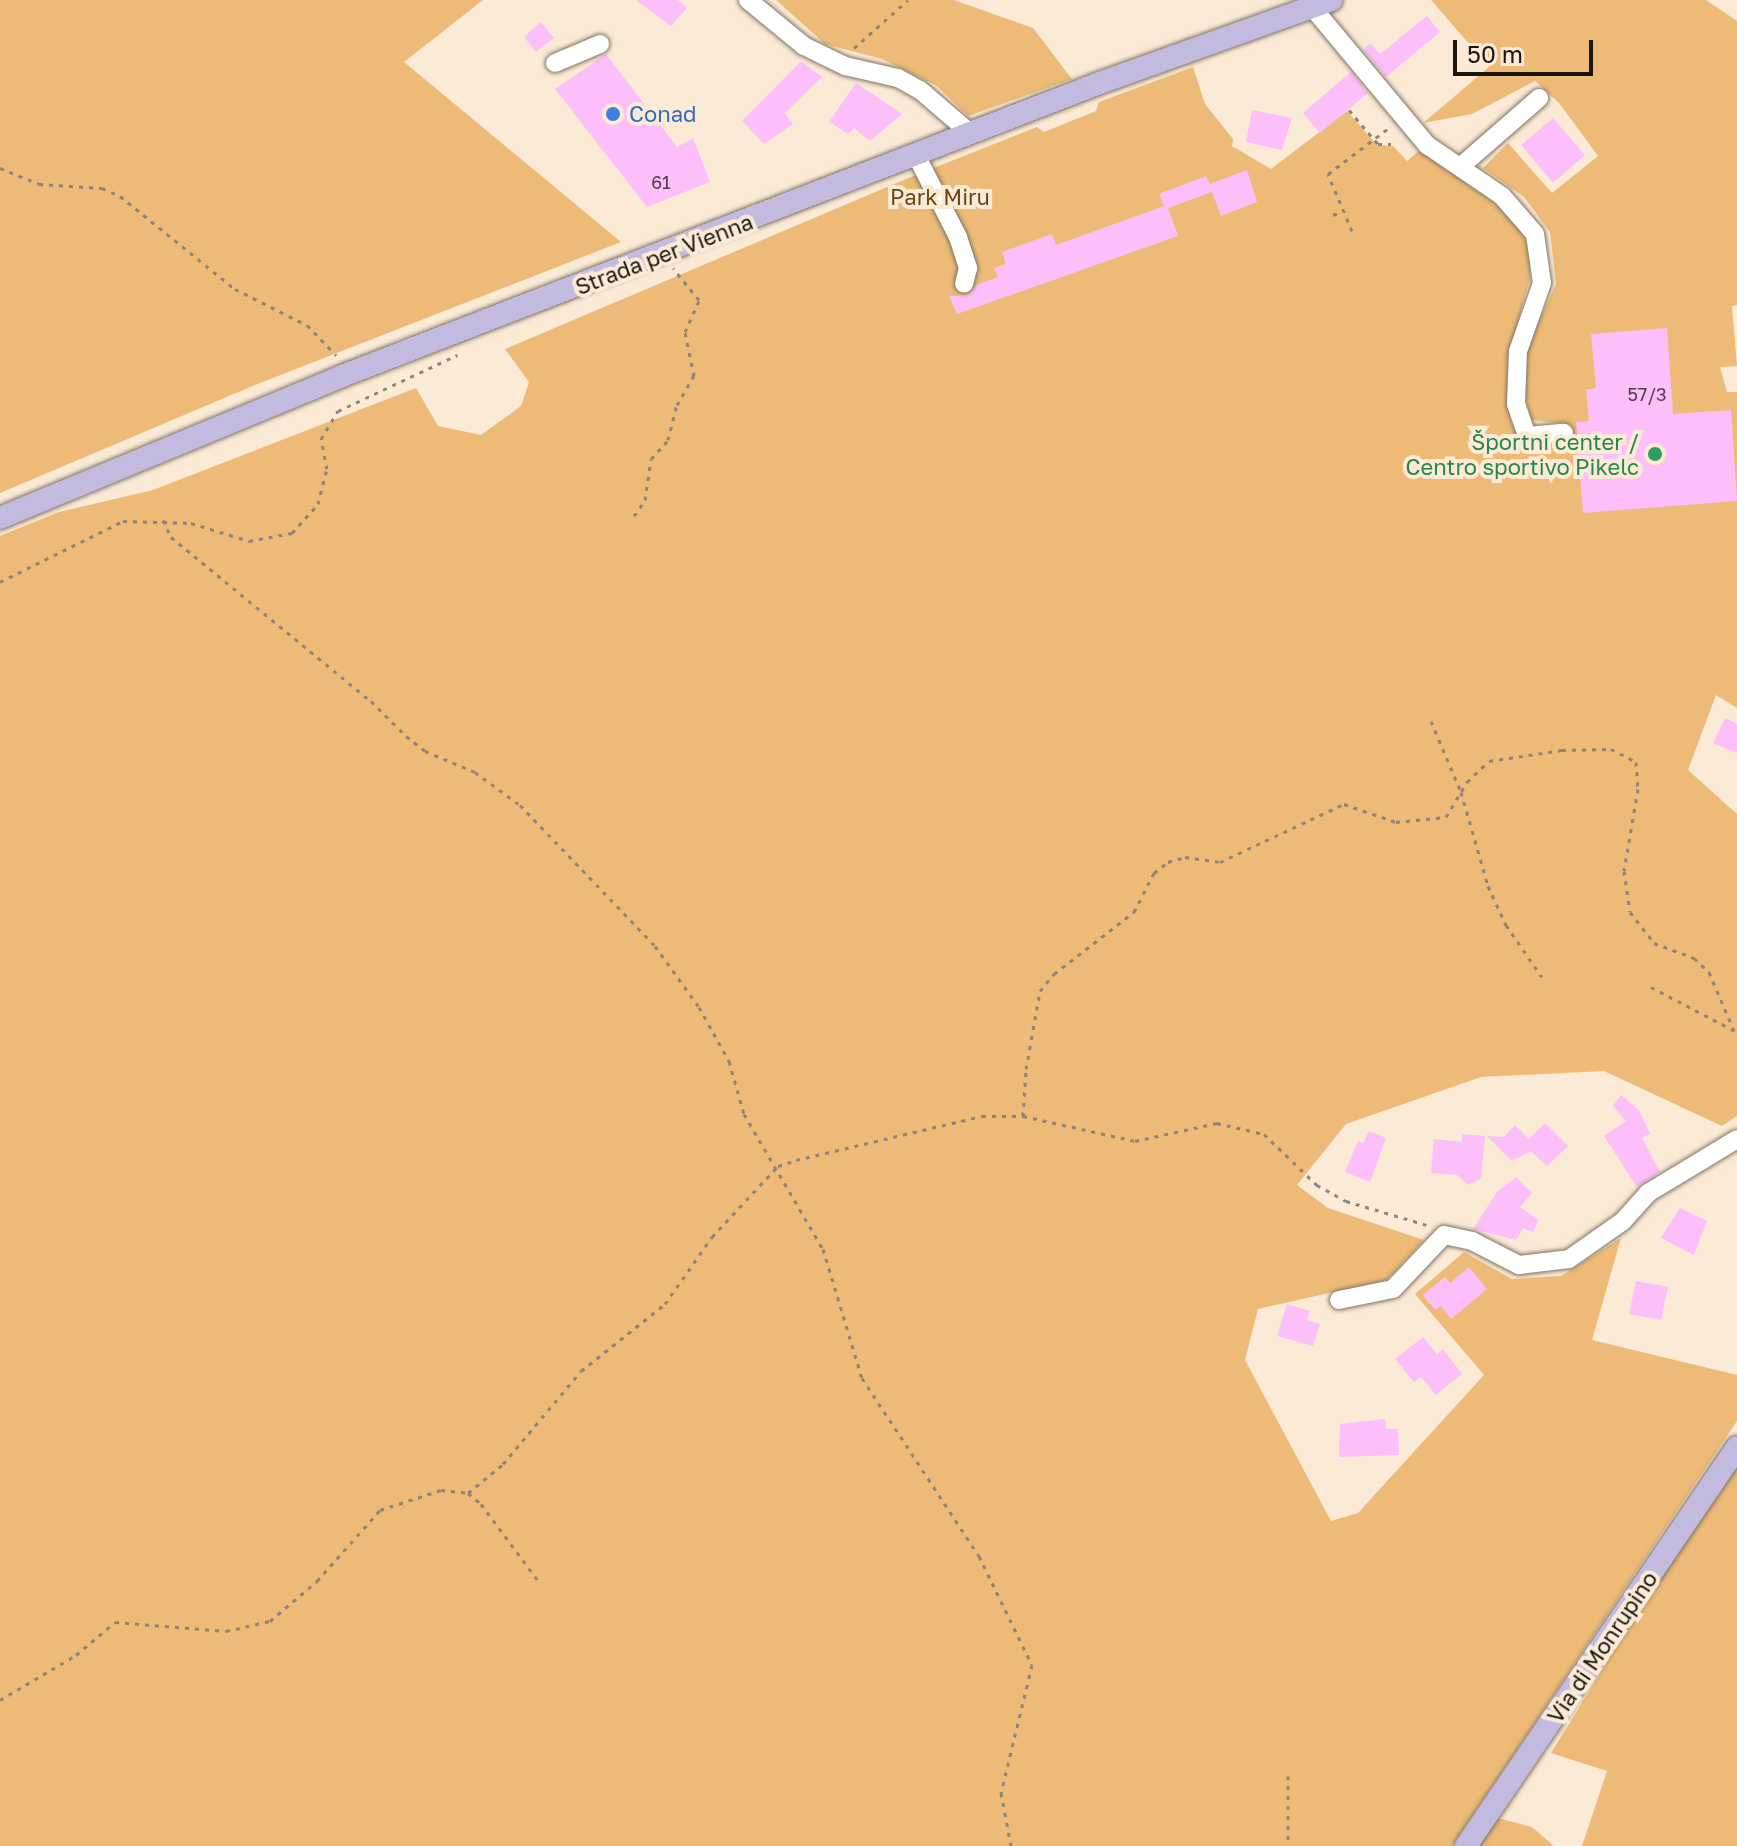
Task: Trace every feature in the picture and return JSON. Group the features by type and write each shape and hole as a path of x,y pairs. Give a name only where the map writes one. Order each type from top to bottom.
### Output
{"main road":[{"name":"Strada per Vienna","path":"0,518 342,376 662,255 970,133 1322,3"},
{"name":"Via di Monrupino","path":"1466,1846 1737,1447"}],"street":[{"path":"748,0 804,46 845,66 898,78 970,133"},
{"path":"1322,3 1427,145 1502,196 1535,234 1542,283 1518,351 1516,404 1527,436 1564,433"},
{"path":"555,63 600,44"},
{"path":"1460,167 1539,98"},
{"path":"916,155 958,237 968,268 964,284"},
{"path":"1339,1300 1393,1289 1444,1235 1472,1241 1519,1265 1569,1259 1623,1221 1648,1193 1737,1139"}],"path":[{"path":"845,66 856,44 908,0"},
{"path":"1349,110 1378,144 1391,144"},
{"path":"1352,231 1328,174 1372,137"},
{"path":"0,168 39,184 102,188 120,196 235,289 307,325 335,352 342,376"},
{"path":"1333,215 1343,211"},
{"path":"634,516 645,500 651,459 668,440 677,405 694,376 685,332 699,300 662,255"},
{"path":"0,582 123,521 163,520 249,541 292,533 318,504 327,469 321,439 338,411 468,350"},
{"path":"163,520 171,537 371,701 406,736 425,751 475,772 520,805 678,976 729,1061 744,1114 778,1166 823,1249 862,1378 979,1556 1032,1665 1001,1793 1011,1846"},
{"path":"1431,721 1461,792 1488,886 1506,925 1542,977"},
{"path":"1023,1116 1040,991 1054,974 1134,912 1154,873 1168,862 1185,857 1220,862 1344,804 1396,822 1435,820 1446,817 1461,792 1489,761 1590,748 1611,749 1636,762 1638,789 1624,871 1630,912 1654,943 1694,958 1709,972 1736,1032"},
{"path":"1651,987 1736,1032"},
{"path":"468,1493 503,1464 581,1371 665,1304 712,1237 778,1166 948,1120 1023,1116 1135,1141 1217,1123 1264,1134 1317,1185 1346,1201 1429,1226 1444,1235"},
{"path":"0,1700 76,1655 115,1622 226,1631 270,1621 317,1581 380,1510 441,1490 468,1493 539,1582"},
{"path":"1288,1776 1288,1846"}],"green space":[{"path":"0,0 483,0 404,62 621,242 255,385 0,493"},
{"path":"776,0 954,0 1033,28 1072,79 968,116 937,86 882,59 825,44"},
{"name":"Park Miru","path":"1431,0 1706,0 1737,21 1737,305 1732,306 1737,366 1720,367 1727,392 1737,392 1737,708 1716,695 1688,770 1737,814 1737,1116 1722,1126 1604,1071 1481,1077 1346,1124 1297,1185 1328,1208 1424,1240 1387,1280 1258,1309 1245,1360 1331,1521 1358,1513 1484,1375 1415,1294 1464,1252 1512,1279 1561,1276 1621,1238 1592,1340 1737,1375 1737,1421 1452,1846 0,1846 0,536 59,512 153,490 416,388 438,426 481,435 521,406 529,382 505,349 906,179 1037,127 1044,132 1096,111 1099,102 1193,67 1205,104 1233,139 1232,146 1271,169 1347,111 1377,145 1393,146 1407,161 1420,150 1497,205 1519,228 1530,250 1530,278 1508,358 1511,423 1529,444 1568,440 1567,424 1531,420 1523,388 1526,350 1556,284 1550,232 1524,197 1483,168 1508,143 1552,193 1598,156 1559,103 1535,81 1472,114 1423,123 1489,67"},
{"path":"1737,1467 1737,1846 1582,1846 1607,1771 1551,1753 1673,1555"},
{"path":"1498,1818 1532,1827 1554,1846 1479,1846"}],"building":[{"path":"636,0 678,0 687,8 671,26"},
{"path":"1427,16 1440,32 1386,77 1363,50 1370,43 1380,54"},
{"path":"541,22 554,38 536,52 524,37"},
{"name":"Conad","path":"606,54 677,147 693,138 710,182 647,207 555,89"},
{"path":"801,61 822,77 785,113 793,124 764,144 742,121"},
{"path":"1351,72 1368,93 1320,133 1303,113"},
{"path":"856,83 902,114 870,141 854,128 848,134 829,122"},
{"path":"1252,110 1292,118 1282,150 1246,142"},
{"path":"1553,118 1585,155 1553,183 1521,145"},
{"path":"1247,170 1257,202 1221,216 1212,192 1168,208 1178,236 957,314 949,296 968,295 976,285 998,277 994,268 1006,264 1002,252 1052,234 1056,245 1164,206 1159,194 1206,176 1210,184"},
{"name":"Športni center / Centro sportivo Pikelc","path":"1667,328 1673,414 1731,410 1737,501 1583,513 1576,422 1589,421 1586,390 1596,388 1591,334"},
{"path":"1725,718 1737,724 1737,753 1713,743"},
{"path":"1621,1095 1639,1110 1650,1134 1642,1138 1660,1172 1637,1187 1604,1136 1626,1121 1613,1106"},
{"path":"1545,1123 1568,1146 1547,1166 1531,1151 1512,1161 1487,1136 1504,1137 1515,1125 1529,1139"},
{"path":"1369,1131 1386,1138 1370,1182 1345,1172 1358,1141 1363,1143"},
{"path":"1462,1134 1485,1136 1481,1178 1468,1185 1457,1175 1431,1173 1434,1139 1462,1142"},
{"path":"1516,1177 1532,1193 1520,1207 1539,1220 1533,1232 1523,1228 1516,1240 1473,1229 1497,1192"},
{"path":"1680,1208 1707,1221 1694,1255 1661,1238"},
{"path":"1469,1267 1487,1289 1451,1319 1441,1306 1435,1310 1423,1295 1445,1277 1450,1283"},
{"path":"1636,1281 1668,1287 1661,1320 1629,1314"},
{"path":"1287,1304 1310,1311 1307,1320 1320,1324 1313,1346 1277,1336"},
{"path":"1423,1337 1437,1354 1443,1349 1462,1374 1436,1395 1421,1377 1414,1382 1395,1359"},
{"path":"1385,1419 1386,1429 1398,1429 1399,1455 1339,1457 1340,1424"}],"place":[{"name":"Conad","path":"613,114"},
{"name":"Športni center / Centro sportivo Pikelc","path":"1655,454"}]}
